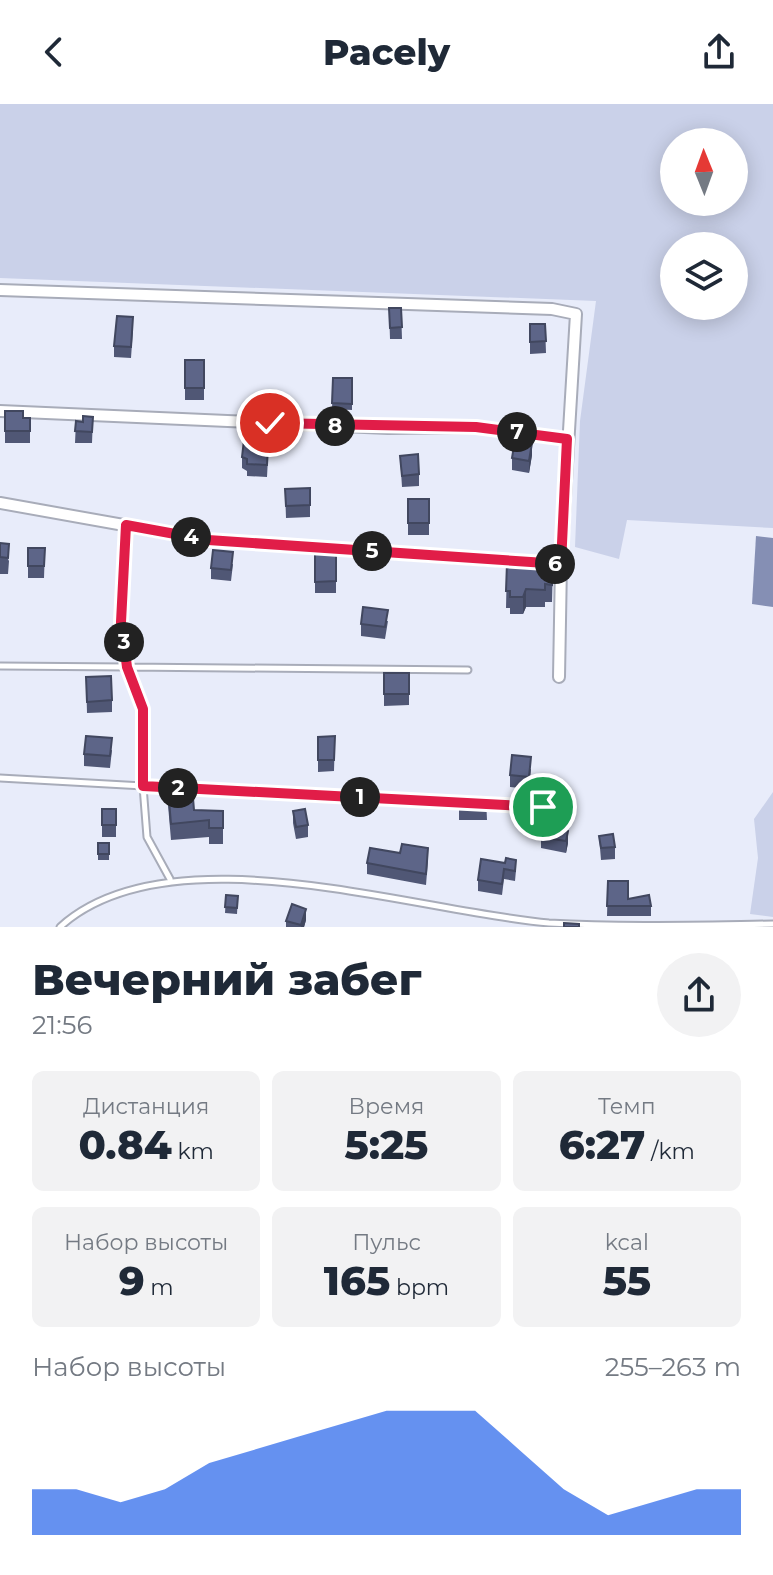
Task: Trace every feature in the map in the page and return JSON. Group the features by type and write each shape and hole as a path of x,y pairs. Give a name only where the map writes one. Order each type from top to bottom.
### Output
{"street":[{"path":"0,290 552,309 576,314 561,564 559,677"},
{"path":"0,411 388,428 476,427 567,439"},
{"path":"0,503 208,540 561,564"}],"lane":[{"path":"126,525 121,622 127,667 143,709 143,786 147,837 171,880"},
{"path":"0,666 468,670"},
{"path":"0,778 543,807"},
{"path":"60,927 86,907 171,880 314,883 547,923 618,926 773,924"}],"shaded area":[{"path":"0,104 773,104 773,528 627,520 619,559 575,547 580,421 596,301 0,278"},
{"path":"756,536 773,538 773,607 752,604"},
{"path":"773,792 773,917 750,914 758,858 754,819"}],"building":[{"path":"389,308 401,308 402,327 390,328"},
{"path":"117,316 133,317 131,347 114,346"},
{"path":"530,324 545,324 546,341 530,342"},
{"path":"185,360 204,360 204,388 185,388"},
{"path":"333,378 352,378 352,404 332,403"},
{"path":"5,411 23,411 23,418 30,418 30,431 5,431"},
{"path":"83,416 93,417 92,432 75,431 76,421 83,422"},
{"path":"264,438 264,447 268,447 267,465 247,464 247,459 242,457 244,440"},
{"path":"515,440 532,443 529,461 512,458"},
{"path":"418,454 419,474 402,476 400,456"},
{"path":"310,488 310,505 286,506 285,489"},
{"path":"408,499 429,499 429,523 408,523"},
{"path":"0,543 9,544 8,558 0,557"},
{"path":"28,548 45,548 44,566 28,566"},
{"path":"213,550 233,552 231,570 211,568"},
{"path":"336,552 336,581 315,582 315,553"},
{"path":"515,558 553,561 552,585 545,584 545,590 526,589 523,597 510,597 510,591 506,591 507,563 514,563"},
{"path":"363,607 388,610 385,627 361,624"},
{"path":"384,673 409,673 409,694 384,694"},
{"path":"111,676 112,700 87,702 86,677"},
{"path":"86,736 112,738 110,756 84,754"},
{"path":"335,736 334,760 318,760 318,737"},
{"path":"512,755 531,757 529,777 510,775"},
{"path":"192,786 194,810 223,811 223,828 209,828 209,820 171,824 168,788"},
{"path":"459,797 486,798 487,808 459,808"},
{"path":"102,809 116,809 116,825 102,825"},
{"path":"305,809 308,825 296,827 293,811"},
{"path":"543,826 568,831 566,841 541,837"},
{"path":"613,834 615,847 601,848 599,836"},
{"path":"98,843 109,843 109,854 98,854"},
{"path":"402,844 428,848 426,874 367,863 370,848 400,853"},
{"path":"506,858 516,860 515,871 504,869 502,884 478,880 481,859 505,863"},
{"path":"608,881 628,881 628,899 649,895 651,906 607,906"},
{"path":"226,895 238,896 237,908 225,907"},
{"path":"292,904 306,909 301,925 286,921"},
{"path":"564,923 579,924 579,927 564,927"}],"route":[{"path":"270,423 388,428 476,427 567,439 561,564 208,540 126,525 121,622 127,667 143,709 143,786 543,807"}]}
